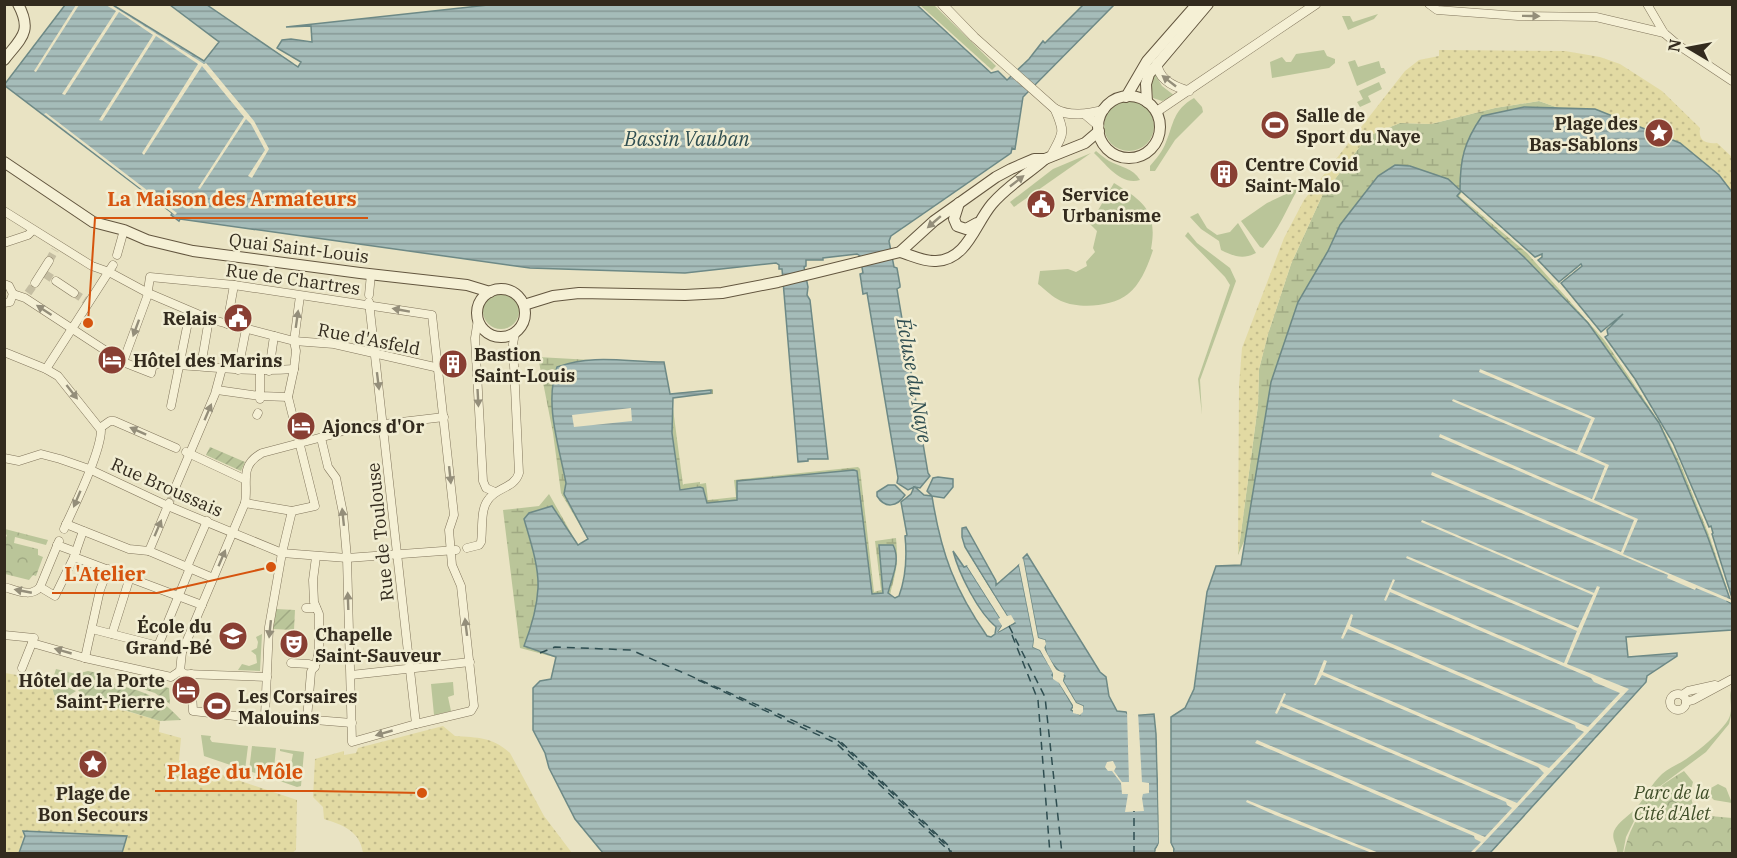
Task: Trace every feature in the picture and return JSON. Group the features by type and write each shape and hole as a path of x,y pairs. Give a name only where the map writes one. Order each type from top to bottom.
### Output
{"main road":[{"path":"4,60 25,30 25,17 18,4"},
{"path":"1126,97 1147,61 1197,4"},
{"path":"1147,102 1146,84 1149,74 1208,4"},
{"path":"524,306 553,296 579,292 705,295 778,282 904,249 934,220 1011,169 1034,159 1048,157 1085,143 1099,128 1104,110 1113,101 1126,97 1140,99 1147,102 1160,121 1160,130 1153,147 1146,153 1129,158 1119,156 1105,146 1085,143"},
{"path":"1099,128 1105,146"},
{"path":"904,249 914,256 935,261 957,254 966,245 980,221 1002,193 1048,157"},
{"name":"Quai Saint-Louis","path":"4,162 93,222 124,230 147,240 193,250 472,287 490,292"},
{"path":"959,203 954,219 957,226 963,229 969,228 980,221"},
{"path":"472,287 479,304"},
{"path":"498,289 517,295 524,306 524,321 515,333 502,337 491,335 483,329 478,319 479,304 483,297 498,289"}],"street":[{"path":"942,4 1052,107 1059,111 1086,115 1104,110"},
{"path":"1156,112 1316,4"},
{"path":"1647,4 1664,33 1732,81"},
{"path":"1430,6 1437,10 1518,16 1596,18 1664,33"},
{"path":"1157,63 1157,70 1167,82 1189,91"},
{"path":"1048,157 1062,135 1060,121 1052,107"},
{"path":"1086,115 1099,128"},
{"name":"Rue d'Asfeld","path":"4,211 57,248 92,266 111,269 148,293 209,319 294,341 334,344 439,368"},
{"path":"4,243 28,235 33,230"},
{"path":"117,255 124,230"},
{"path":"34,283 43,273 49,261"},
{"path":"45,369 73,329 87,302 111,269"},
{"name":"Rue de Toulouse","path":"371,274 369,301 416,724"},
{"name":"Rue de Chartres","path":"148,293 150,277 234,285 300,296 369,301 432,315 439,368"},
{"path":"57,281 74,293"},
{"path":"4,284 9,286 13,294"},
{"path":"227,324 234,285"},
{"path":"123,362 148,293"},
{"path":"13,294 26,296 123,362 151,374 153,364 260,371 294,369"},
{"path":"4,303 9,302 13,294"},
{"path":"245,503 292,510 315,506 288,397 294,369 296,351 294,341 300,296"},
{"path":"171,406 190,312"},
{"path":"201,366 209,319"},
{"path":"478,319 475,338 483,481 486,488 495,492"},
{"path":"238,370 246,330"},
{"path":"467,548 481,542 487,500 495,492 514,483 520,466 513,344 515,333"},
{"path":"269,371 274,336"},
{"path":"4,352 45,369 63,381 101,429 101,437 65,526 129,549 148,551 213,578"},
{"path":"175,488 187,453 217,390 222,368"},
{"path":"321,438 328,467 336,477 342,502 347,558 352,742 471,711 474,706 461,586 452,565 453,550 449,530 454,515 439,368"},
{"path":"260,371 260,398"},
{"path":"217,390 260,398 288,397"},
{"path":"180,671 182,652 245,503 244,478 252,460 262,453 350,428 444,417"},
{"path":"101,429 114,421 176,448"},
{"path":"187,453 244,478"},
{"name":"Rue Broussais","path":"4,458 19,461 43,454 89,469 282,554 347,558 453,550"},
{"path":"148,551 169,504"},
{"path":"292,510 269,627 265,716 352,723"},
{"path":"162,647 178,595 207,521"},
{"path":"40,588 55,596 83,531"},
{"path":"4,587 36,592 40,588 58,543 75,554 108,569 202,605"},
{"path":"307,719 311,672 317,661 319,632 319,615 313,580 316,557"},
{"path":"85,658 100,590 108,569"},
{"path":"112,634 130,577"},
{"path":"306,608 316,608"},
{"path":"92,629 182,652"},
{"path":"4,635 33,640 85,658 171,677 180,671"},
{"path":"22,668 33,640"},
{"path":"351,675 470,662"},
{"path":"291,663 309,664 315,667"},
{"path":"180,671 185,674 267,677"},
{"path":"191,674 194,711 252,718"},
{"path":"1684,699 1694,700 1729,681"}],"green space":[{"path":"920,5 934,5 996,66 992,70"},
{"path":"1378,14 1374,19 1348,30 1342,16 1350,16 1353,22"},
{"path":"1324,50 1327,56 1335,59 1335,63 1329,68 1272,78 1270,62 1282,57 1286,62 1291,62 1296,54"},
{"path":"1355,60 1358,67 1379,61 1386,73 1357,86 1348,62"},
{"path":"1155,74 1162,86 1175,96 1162,101 1153,98 1151,82"},
{"path":"1379,82 1382,89 1368,96 1371,102 1360,107 1357,102 1363,99 1359,91"},
{"path":"1194,98 1202,107 1203,112 1175,140 1155,171 1150,171 1150,166 1165,145 1178,112"},
{"path":"1129,101 1147,108 1154,126 1147,144 1129,151 1111,144 1104,126 1111,108"},
{"path":"1539,101 1590,119 1462,192 1459,196 1527,253 1605,341 1660,423 1680,463 1709,535 1728,591 1700,576 1254,519 1238,555 1258,405 1259,369 1291,264 1322,196 1368,136 1400,123 1431,124 1495,108"},
{"path":"1096,151 1109,161 1130,170 1140,180 1126,180 1120,177 1094,153"},
{"path":"1091,153 1014,207 1010,202 1053,169"},
{"path":"1114,183 1146,208 1152,225 1151,249 1153,250 1140,280 1128,294 1105,304 1086,306 1068,304 1038,284 1040,271 1068,269 1076,272 1087,266 1086,262 1095,252 1093,248 1097,231 1090,224"},
{"path":"1297,183 1300,185 1279,226 1263,248 1260,247 1241,221 1267,203 1286,194"},
{"path":"1198,213 1207,228 1217,235 1230,232 1238,223 1256,253 1238,256 1221,250 1219,241 1201,229 1190,217"},
{"path":"1188,232 1197,243 1230,268 1236,281 1200,380 1202,415 1198,379 1230,285 1185,236"},
{"path":"501,293 513,299 519,311 513,323 501,329 489,323 483,311 489,299"},
{"path":"538,357 662,364 668,394 713,389 713,394 673,397 672,401 683,485 706,483 708,500 736,497 734,480 858,467 874,592 881,590 875,541 896,538 897,565 890,604 593,543 561,643 554,657 520,648 503,510 539,506 549,494 578,545 588,539 561,493 553,433"},
{"path":"210,447 245,462 241,471 206,455"},
{"path":"5,529 48,540 46,545 15,537 14,543 38,549 38,555 43,557 36,576 33,575 29,580 5,574 7,535"},
{"path":"276,609 295,610 294,630 273,629"},
{"path":"262,634 260,671 238,670 242,664 249,666 257,663 256,655 251,651 257,648 256,637"},
{"path":"56,669 76,674 88,671 102,674 101,678 76,685 53,678"},
{"path":"118,677 169,688 170,704 155,693 117,681"},
{"path":"50,679 76,691 60,700 54,695"},
{"path":"104,681 137,690 155,698 181,720 160,721 85,698 78,690"},
{"path":"453,682 454,695 448,697 451,711 434,715 431,684"},
{"path":"1732,688 1732,711 1729,724 1706,752 1659,787 1635,819 1626,837 1623,853 1617,853 1613,837 1616,828 1636,808 1662,774 1699,750 1722,728 1730,714"},
{"path":"201,735 211,736 212,742 248,746 245,770 204,756"},
{"path":"252,746 276,748 273,779 249,771"},
{"path":"280,749 304,752 301,786 297,787 277,780 278,762 291,764 293,754 280,751"},
{"name":"Parc de la Cité d'Alet","path":"1684,771 1693,782 1692,799 1699,815 1732,818 1732,853 1624,853 1637,818 1648,801 1660,787"},
{"path":"1718,784 1726,788 1732,803 1714,800 1711,797 1711,788"}],"sand":[{"name":"Plage des Bas-Sablons","path":"1439,50 1565,51 1600,57 1620,64 1662,91 1700,128 1700,136 1704,141 1717,143 1732,157 1732,216 1590,119 1539,101 1495,108 1431,124 1400,123 1368,136 1322,196 1291,264 1268,334 1259,369 1258,405 1238,555 1239,386 1242,348 1284,238 1304,200 1405,71 1419,60 1439,56"},
{"name":"Plage de Bon Secours","path":"5,673 17,675 19,678 23,677 24,673 50,679 54,695 60,700 68,699 71,702 100,708 102,704 160,721 159,732 181,738 179,760 183,766 192,770 199,767 297,800 296,850 292,853 122,853 126,836 24,834 19,853 5,854"},
{"path":"443,726 455,736 478,738 497,743 510,753 544,816 572,853 363,853 358,839 350,830 324,819 323,807 313,797 315,759 344,751 344,755 356,753 358,748"}],"water":[{"name":"Bassin Vauban","path":"65,5 113,5 204,61 219,42 170,5 207,5 298,67 301,62 277,48 282,40 312,42 311,26 286,27 488,5 917,5 991,73 998,71 1007,80 1029,59 1043,41 1045,43 1083,5 1114,5 1023,97 1015,149 1012,148 1011,153 891,236 889,241 900,285 897,289 930,476 920,488 915,487 924,495 932,496 945,554 958,587 987,636 991,637 995,634 996,627 970,592 953,551 964,567 967,566 1000,618 1002,626 998,632 1015,623 1007,616 965,547 962,528 966,527 996,581 996,585 1019,565 1034,640 1033,647 1040,650 1054,673 1052,675 1059,682 1073,706 1071,710 1080,715 1083,706 1076,703 1063,681 1065,676 1050,660 1045,640 1038,638 1023,558 1027,554 1100,672 1106,677 1109,696 1117,711 1126,712 1129,716 1154,714 1159,843 1155,853 603,853 575,819 533,730 533,688 540,681 551,679 556,657 524,646 533,618 538,580 536,562 524,519 529,513 552,506 578,545 588,539 564,494 566,483 552,410 553,381 557,367 597,360 664,362 670,394 711,390 711,393 673,398 672,433 680,490 703,488 707,503 737,500 737,481 857,471 872,594 883,593 879,545 893,545 896,563 888,593 895,598 899,596 903,581 905,536 907,535 901,502 911,494 914,487 908,490 897,483 867,293 863,294 860,256 857,254 823,258 823,260 806,260 804,267 808,287 807,295 810,300 828,459 808,459 808,461 798,462 782,269 779,269 776,263 685,273 530,268 180,219 179,221 171,215 172,213 4,85"},
{"path":"1524,107 1595,109 1680,143 1719,175 1732,192 1732,598 1711,526 1709,527 1673,443 1635,379 1605,337 1608,335 1607,330 1623,314 1601,332 1561,283 1582,266 1581,264 1559,282 1538,260 1542,254 1535,257 1461,191 1457,196 1524,257 1588,323 1659,423 1707,535 1730,599 1728,598 1727,601 1732,604 1732,630 1626,637 1628,657 1677,653 1677,656 1647,676 1646,682 1490,853 1173,853 1171,843 1171,717 1185,708 1194,689 1207,592 1216,566 1241,565 1271,382 1298,302 1328,251 1340,225 1378,176 1395,165 1410,166 1448,179 1460,190 1464,151 1482,116"},
{"path":"933,478 953,479 953,487 944,498 932,496 927,491"},
{"path":"888,485 895,485 905,495 895,504 887,505 877,496 877,492"},
{"path":"23,831 127,836 122,853 19,853 25,836"}],"pier":[{"path":"76,5 79,5 36,72 34,71"},
{"path":"106,5 111,5 204,64 206,63 254,121 269,149 252,178 248,176 265,150 246,119 200,189 198,188 244,117 202,66 144,155 142,153 198,64 156,36 102,121 99,120 153,35 119,12 65,95 62,94 116,11"},
{"path":"46,113 177,213 175,215 44,114"},
{"path":"1480,369 1595,418 1580,452 1609,465 1594,500 1638,519 1623,554 1732,600 1732,603 1696,588 1695,590 1667,578 1668,575 1431,475 1432,472 1621,552 1634,520 1439,437 1440,434 1592,499 1605,466 1452,401 1453,399 1577,451 1591,419 1479,372"},
{"path":"631,408 632,421 574,427 572,415"},
{"path":"1422,520 1594,593 1597,586 1600,587 1567,664 1629,689 1474,853 1470,853 1481,842 1474,836 1255,743 1257,740 1485,837 1512,808 1506,802 1281,706 1277,714 1275,713 1284,693 1286,694 1282,703 1517,803 1544,773 1538,767 1322,675 1314,685 1324,660 1327,661 1323,672 1549,768 1584,732 1575,725 1348,629 1343,639 1341,638 1351,614 1353,615 1350,626 1588,727 1620,693 1594,682 1591,678 1390,592 1386,601 1384,600 1393,579 1395,580 1391,589 1564,663 1577,631 1406,558 1407,556 1578,628 1593,595 1421,522"},
{"path":"1023,558 1038,638 1045,640 1044,648 1056,670 1064,673 1063,681 1076,703 1083,706 1083,712 1080,715 1073,713 1073,705 1059,683 1053,679 1053,673 1040,650 1033,647 1034,640 1019,565"},
{"path":"973,562 1007,616 1011,615 1015,622 998,632 1002,626 998,619 1000,618 967,566 969,564 1001,612 971,563","holes":["1004,618 1011,621 1005,625"]},
{"path":"1127,711 1130,711 1132,715 1138,712 1142,782 1149,783 1149,793 1143,794 1142,798 1144,811 1125,812 1128,794 1122,794 1121,783 1112,771 1108,771 1105,767 1107,762 1113,761 1116,767 1114,771 1122,782 1129,782"},
{"path":"1157,716 1162,843 1158,854 1155,853 1159,843"},
{"path":"1168,719 1170,843 1173,854 1170,854 1168,843"},
{"path":"1247,800 1379,853 1372,853 1275,815 1246,802"}],"ferry route":[{"path":"1009,626 1045,697 1062,854"},
{"path":"1012,635 1038,700 1050,854"},
{"path":"540,653 555,647 631,650 840,741 949,846 952,854"},
{"path":"698,680 836,743 946,848 947,854"},
{"path":"838,741 948,847 951,854"},
{"path":"1134,811 1134,854"}],"tunnel":[{"path":"49,261 55,250"},
{"path":"45,274 56,281"},
{"path":"28,293 35,283"},
{"path":"74,293 86,301"},
{"path":"170,502 175,488"}],"place":[{"name":"Salle de Sport du Naye","path":"1275,125"},
{"name":"Plage des Bas-Sablons","path":"1659,133"},
{"name":"Centre Covid Saint-Malo","path":"1224,174"},
{"name":"Service Urbanisme","path":"1041,204"},
{"name":"Relais","path":"238,318"},
{"name":"La Maison des Armateurs","path":"88,323"},
{"name":"Hôtel des Marins","path":"112,360"},
{"name":"Bastion Saint-Louis","path":"453,364"},
{"name":"Ajoncs d'Or","path":"301,426"},
{"name":"L'Atelier","path":"271,567"},
{"name":"École du Grand-Bé","path":"233,636"},
{"name":"Chapelle Saint-Sauveur","path":"294,644"},
{"name":"Hôtel de la Porte Saint-Pierre","path":"186,690"},
{"name":"Les Corsaires Malouins","path":"217,706"},
{"name":"Plage de Bon Secours","path":"93,764"},
{"name":"Plage du Môle","path":"422,793"}],"water label":[{"name":"Écluse du Naye","path":"915,380"}]}
